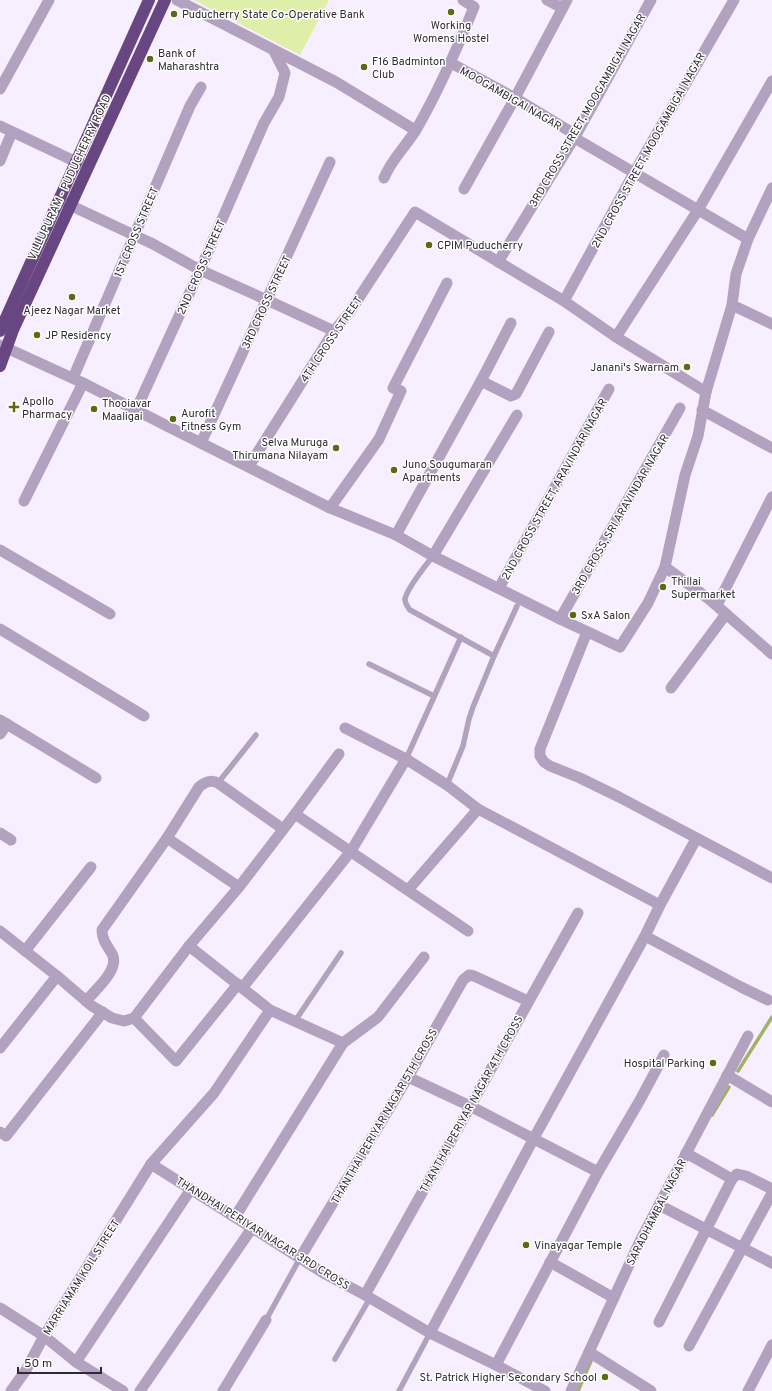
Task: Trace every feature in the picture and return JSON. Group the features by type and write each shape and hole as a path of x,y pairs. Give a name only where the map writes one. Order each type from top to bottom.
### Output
{"highway":[{"name":"VILLUPURAM - PUDUCHERRY ROAD","path":"0,331 149,0"},
{"name":"VILLUPURAM - PUDUCHERRY ROAD","path":"0,366 3,347 13,330 165,0"},
{"path":"95,119 107,124"}],"street":[{"path":"0,89 48,0"},
{"path":"177,0 336,82 415,130"},
{"path":"451,63 476,4 463,0"},
{"path":"464,189 515,98 564,4 547,0"},
{"name":"3RD CROSS STREET, MOOGAMBIGAI NAGAR","path":"498,262 576,135 651,0"},
{"name":"2ND CROSS STREET, MOOGAMBIGAI NAGAR","path":"564,301 634,173 734,0"},
{"name":"2ND CROSS STREET","path":"136,410 200,270 264,123 279,97 285,73 274,51"},
{"name":"MOOGAMBIGAI NAGAR","path":"384,178 388,168 415,130 451,63 515,98 576,135 578,140 748,239"},
{"path":"616,337 698,210 772,81"},
{"name":"1ST CROSS STREET","path":"24,501 78,380 134,235 190,106 201,88"},
{"path":"0,126 87,167"},
{"path":"0,161 12,132"},
{"name":"3RD CROSS STREET","path":"201,443 330,162"},
{"path":"3,347 78,380 330,508 396,535 433,556 620,647 648,603 665,567 684,475 698,436 706,392 732,305 736,274 748,239 772,188"},
{"path":"59,200 153,244 200,270 334,331"},
{"name":"4TH CROSS STREET","path":"249,466 334,331 349,313 415,212 498,262"},
{"path":"498,262 564,301 616,337 706,392"},
{"path":"330,508 379,439 401,391 393,388 447,283"},
{"path":"732,305 772,324"},
{"path":"396,535 482,381 511,323"},
{"path":"482,381 511,396 516,394 549,332"},
{"name":"2ND CROSS STREET, ARAVINDAR NAGAR","path":"499,588 609,389"},
{"name":"3RD CROSS, SRI ARAVINDAR NAGAR","path":"560,619 680,408"},
{"path":"702,410 772,448"},
{"path":"433,556 517,415"},
{"path":"717,605 772,498"},
{"path":"0,550 110,614"},
{"path":"665,567 717,605 772,654"},
{"path":"671,688 726,614"},
{"path":"0,629 144,716"},
{"path":"587,632 540,749 540,756 544,762 599,787 772,878"},
{"path":"0,734 3,722 96,778"},
{"path":"345,728 406,759 447,785 478,808 660,905"},
{"path":"0,931 92,1006 112,1018 124,1021 134,1018 189,946 239,887 339,754"},
{"path":"134,1018 176,1061 351,851 406,759"},
{"path":"86,1001 113,969 115,961 113,954 102,936 102,930 167,838 199,788 204,783 214,781 218,783 283,829"},
{"path":"408,890 478,808"},
{"path":"295,814 468,931"},
{"path":"0,833 12,840"},
{"path":"167,838 239,887"},
{"path":"430,1334 696,839"},
{"path":"25,951 90,867"},
{"name":"THANTHAI PERIYAR NAGAR 4TH CROSS","path":"367,1296 470,1106 578,913"},
{"path":"645,936 768,1000"},
{"path":"189,946 270,1010 343,1044"},
{"path":"235,1217 343,1044 378,1017 424,956"},
{"name":"THANTHAI PERIYAR NAGAR 5TH CROSS","path":"300,1258 408,1077 463,980 469,975 474,976 528,1002"},
{"path":"0,1048 57,976"},
{"name":"MARRIAMAM KOIL STREET","path":"11,1391 26,1370 44,1336 151,1164 214,1093 270,1010"},
{"path":"0,1132 6,1136 103,1012"},
{"name":"SARADHAMBAL NAGAR","path":"571,1391 640,1241 748,1036"},
{"path":"496,1365 598,1172 640,1100 664,1055"},
{"path":"727,1075 772,1102"},
{"path":"408,1077 534,1138 598,1172"},
{"path":"686,1153 732,1179"},
{"name":"THANDHAI PERIYAR NAGAR 3RD CROSS","path":"151,1164 325,1274 367,1296 430,1334 496,1365 545,1391"},
{"path":"659,1322 732,1179 737,1174 746,1176 772,1189"},
{"path":"76,1362 191,1189"},
{"path":"689,1346 772,1193"},
{"path":"659,1205 772,1262"},
{"path":"140,1391 252,1228"},
{"path":"550,1262 614,1298"},
{"path":"0,1308 44,1336 76,1362 123,1391"},
{"path":"223,1391 266,1320"},
{"path":"748,1391 772,1345"},
{"path":"589,1352 652,1391"}],"lane":[{"path":"433,556 408,591 405,599 406,605 410,610 494,656"},
{"path":"447,785 463,746 469,718 494,656 517,606"},
{"path":"406,759 461,637"},
{"path":"369,664 434,696"},
{"path":"218,783 256,735"},
{"path":"295,1021 341,953"},
{"path":"266,1320 300,1258"},
{"path":"336,1359 367,1296"},
{"path":"399,1391 430,1334"}],"green space":[{"path":"194,0 329,0 300,55"}],"waterway":[{"path":"738,1071 772,1017"},
{"path":"712,1115 729,1087"},
{"path":"578,1391 591,1361"}],"place":[{"name":"Working Womens Hostel","path":"451,12"},
{"name":"Puducherry State Co-Operative Bank","path":"174,14"},
{"name":"Bank of Maharashtra","path":"150,59"},
{"name":"F16 Badminton Club","path":"364,67"},
{"name":"CPIM Puducherry","path":"429,245"},
{"name":"Ajeez Nagar Market","path":"72,297"},
{"name":"JP Residency","path":"37,335"},
{"name":"Janani's Swarnam","path":"687,367"},
{"name":"Apollo Pharmacy","path":"14,407"},
{"name":"Thooiavar Maaligai","path":"94,409"},
{"name":"Aurofit Fitness Gym","path":"173,419"},
{"name":"Selva Muruga Thirumana Nilayam","path":"336,448"},
{"name":"Juno Sougumaran Apartments","path":"394,470"},
{"name":"Thillai Supermarket","path":"663,587"},
{"name":"SxA Salon","path":"573,615"},
{"name":"Hospital Parking","path":"713,1063"},
{"name":"Vinayagar Temple","path":"526,1245"},
{"name":"St. Patrick Higher Secondary School","path":"605,1377"}]}
